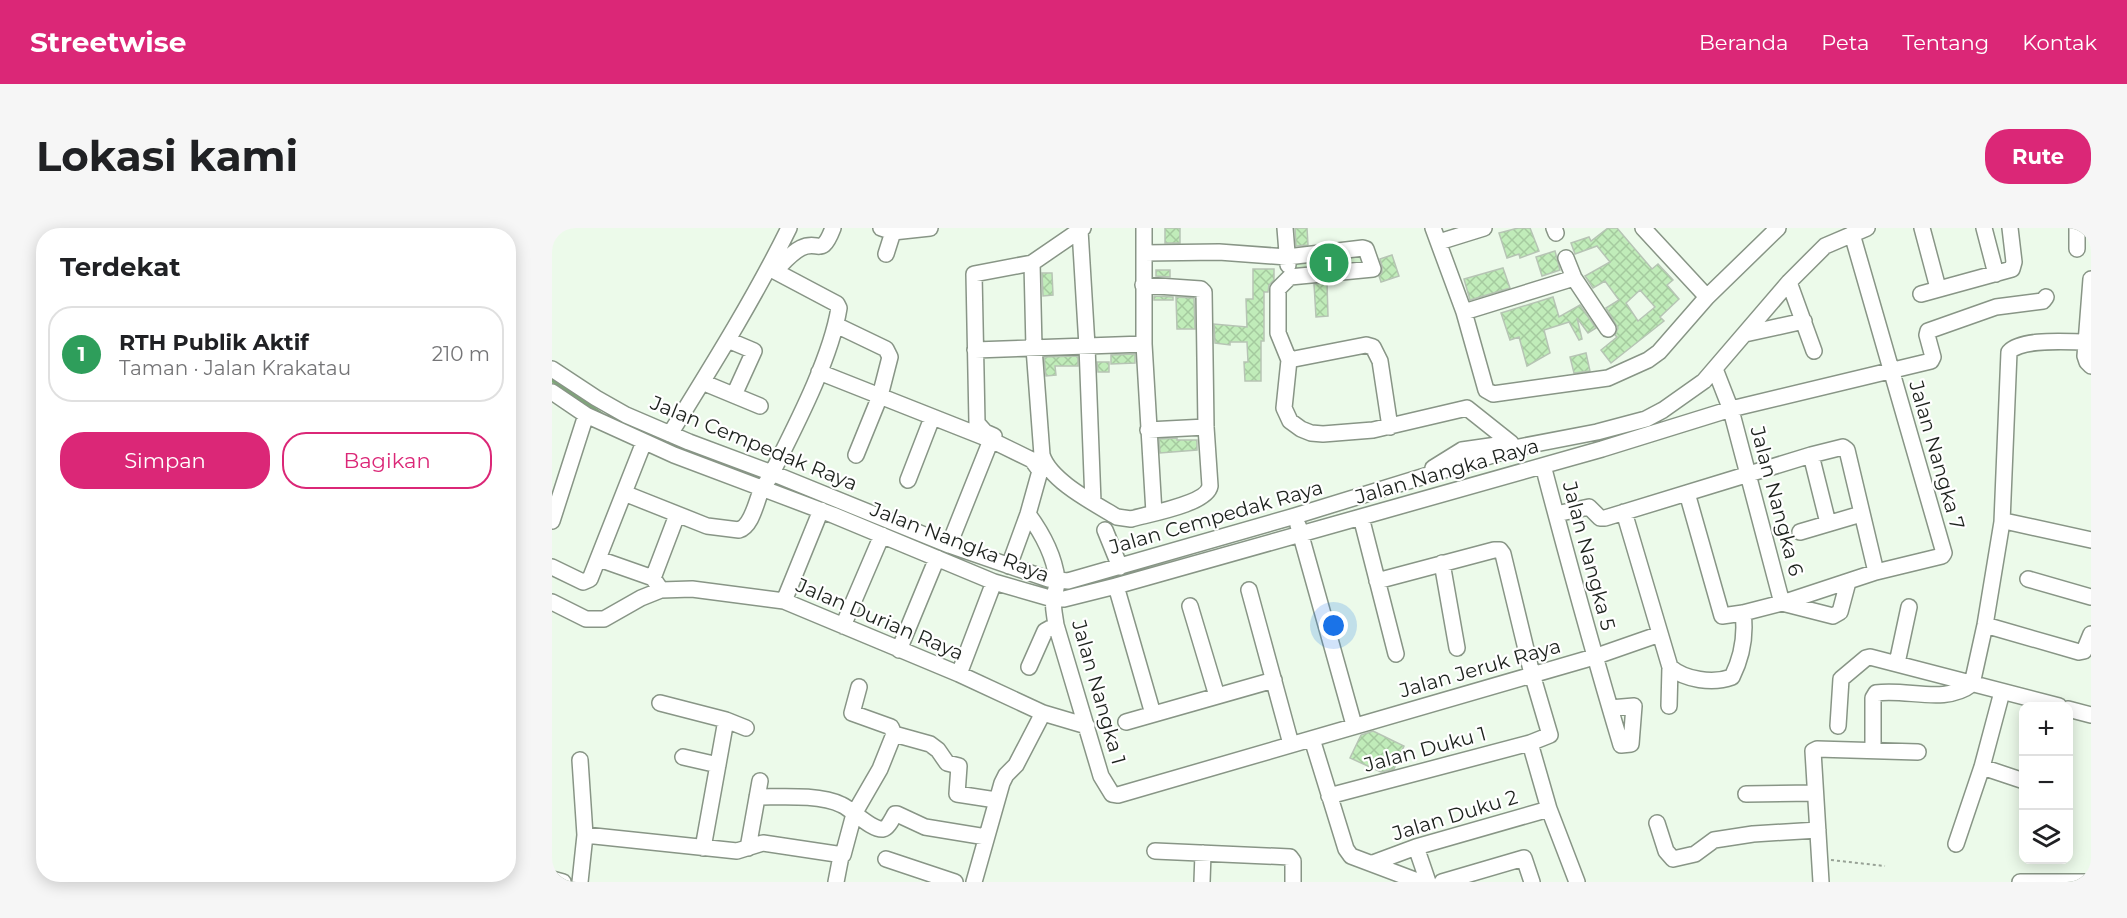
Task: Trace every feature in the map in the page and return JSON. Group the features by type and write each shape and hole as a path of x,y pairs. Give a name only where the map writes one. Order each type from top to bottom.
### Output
{"street":[{"path":"670,434 772,270 789,228"},
{"path":"772,270 803,246 822,246 827,243 833,228"},
{"path":"886,254 887,230 930,228"},
{"path":"1144,228 1144,344 1154,513"},
{"path":"1285,228 1290,277"},
{"path":"1484,228 1436,235 1464,312 1486,390 1493,394 1608,378 1624,372 1659,352 1707,297 1778,228"},
{"path":"1643,228 1707,297"},
{"name":"Jalan Cempedak Raya","path":"552,369 596,398 670,434 1009,567 1058,581 1077,579 1296,516 1416,479 1515,445 1597,432 1646,418 1663,410 1694,389 1715,369 1789,282 1825,246 1867,228"},
{"path":"1922,228 1938,288"},
{"path":"1984,228 1996,274"},
{"path":"1921,294 2012,269 2010,228"},
{"path":"2077,228 2077,249"},
{"path":"1042,455 985,432 977,423 974,274 1032,263 1082,229"},
{"path":"1082,229 1093,502"},
{"name":"Jalan Nangka 7","path":"1852,234 1944,553 1939,558 1876,572"},
{"path":"1144,253 1219,252 1287,256 1366,249 1373,269 1290,277 1278,288 1278,333 1289,360 1284,408 1290,421 1311,433 1390,427 1467,408 1489,392"},
{"path":"1566,258 1574,278 1608,328"},
{"path":"1032,263 1034,348 1044,461 1058,476 1093,502 1124,519 1196,501 1209,491 1204,292 1143,285"},
{"path":"624,493 707,526 740,530 747,525 819,372 836,325 839,308 837,303 772,270"},
{"path":"1464,312 1574,278"},
{"path":"2091,281 2085,342 2086,362 2091,366"},
{"path":"1789,282 1814,351"},
{"name":"Jalan Nangka Raya","path":"552,392 586,415 644,442 821,510 994,582 1053,599 1064,599 1540,467 1731,409 1931,361 1933,357 1928,331 1996,307 2043,301 2046,297"},
{"path":"1746,334 1804,321"},
{"path":"836,325 886,349 890,357 880,396 856,455"},
{"path":"728,340 754,351 734,395"},
{"path":"1873,749 1873,698 1876,693 1950,693 1965,690 1972,684 1985,625 2002,522 2009,352 2015,346 2022,345 2085,342"},
{"path":"975,350 1144,344"},
{"path":"1289,360 1366,345 1373,347 1380,361 1390,427"},
{"name":"Jalan Nangka 6","path":"1715,369 1731,409 1782,603"},
{"path":"819,372 991,440 1032,460 1040,471 1009,567"},
{"path":"702,382 760,406"},
{"path":"1467,408 1515,445"},
{"path":"552,521 586,415"},
{"path":"908,480 932,418"},
{"path":"1148,430 1206,427"},
{"path":"1597,432 1602,449"},
{"path":"950,542 991,440"},
{"path":"552,567 583,582 590,579 644,442"},
{"path":"1556,514 1589,507 1600,518 1605,518 1811,455 1845,448 1876,572 1782,603 1743,613 1726,616 1721,614 1687,493"},
{"path":"1811,455 1828,523"},
{"name":"Jalan Nangka 5","path":"1540,467 1545,473 1594,657 1610,708"},
{"path":"784,601 821,510"},
{"path":"1624,512 1670,667 1669,706"},
{"path":"1028,514 1048,547 1058,581 1053,599"},
{"path":"1800,532 1861,514"},
{"path":"599,558 657,584 677,515"},
{"path":"1296,516 1354,725"},
{"path":"1361,517 1396,654"},
{"path":"2009,522 2091,540"},
{"path":"1105,530 1120,567"},
{"path":"843,626 882,535"},
{"path":"1377,580 1494,550 1500,550 1503,554 1532,674 1551,732 1548,737 1530,743 1549,809 1577,882"},
{"path":"899,650 938,558"},
{"path":"1442,563 1457,648"},
{"path":"2028,579 2091,597"},
{"path":"959,675 994,582"},
{"path":"1782,603 1833,616 1840,612 1848,582"},
{"name":"Jalan Durian Raya","path":"552,602 586,619 603,619 641,598 657,584 784,601 1043,713 1087,726"},
{"path":"1116,586 1153,714"},
{"path":"1249,590 1291,744"},
{"name":"Jalan Nangka 1","path":"1053,599 1056,626 1101,776 1112,794"},
{"path":"1190,606 1217,696"},
{"path":"1897,663 1909,607"},
{"path":"1670,667 1685,677 1722,681 1732,677 1744,639 1743,613"},
{"path":"1985,625 2079,652 2084,651 2091,634"},
{"path":"1029,667 1045,631 1056,626"},
{"name":"Jalan Jeruk Raya","path":"1112,794 1118,795 1594,657 1660,633"},
{"path":"1838,726 1840,683 1866,658 1897,663 2043,702"},
{"path":"1126,722 1274,680"},
{"path":"836,882 841,856 845,853 854,814 880,769 894,734 891,727 852,713 859,687"},
{"path":"1956,844 1982,767 2002,692"},
{"path":"660,703 726,720 746,728"},
{"path":"2073,710 2091,715"},
{"path":"974,882 996,800 1006,776 1016,765 1043,713"},
{"path":"702,848 726,720"},
{"path":"894,734 930,744 938,750 947,763 959,766 957,795 996,800"},
{"path":"1312,739 1346,849 1351,856 1420,882"},
{"name":"Jalan Duku 1","path":"1329,796 1530,743"},
{"path":"1821,882 1813,751 1817,749 1873,749 1917,752"},
{"path":"683,757 718,765"},
{"path":"580,760 585,835 580,882"},
{"path":"1982,767 2019,779"},
{"path":"748,848 758,789 842,805 881,829 887,826 897,814 925,827 986,837"},
{"path":"1746,794 1815,793"},
{"name":"Jalan Duku 2","path":"1373,863 1416,847 1549,809"},
{"path":"1657,823 1666,851 1673,859 1695,854 1714,840 1753,834 1818,830"},
{"path":"585,835 737,851 763,843 841,856"},
{"path":"1416,847 1428,882"},
{"path":"1155,851 1290,857 1293,861 1293,882"},
{"path":"1202,882 1203,853"},
{"path":"1442,882 1524,858 1532,882"},
{"path":"886,859 955,882"},
{"path":"552,879 563,882"},
{"path":"2020,882 2091,882"}],"path":[{"path":"1820,859 1885,866"}],"green space":[{"path":"1366,249 1373,269 1290,277 1286,257"}],"building":[{"path":"1165,228 1180,228 1180,243 1165,243"},
{"path":"1295,228 1307,228 1308,245 1296,246"},
{"path":"1518,228 1530,228 1539,251 1520,258 1519,254 1507,258 1499,233"},
{"path":"1608,228 1617,228 1652,269 1658,264 1673,280 1667,285 1679,299 1660,317 1664,321 1611,363 1601,350 1617,337 1615,335 1618,328 1606,308 1619,300 1605,281 1593,288 1585,276 1610,262 1597,246 1575,254 1571,243 1589,237 1591,241","holes":["1640,290 1655,307 1638,321 1626,303"]},
{"path":"1555,251 1560,270 1542,276 1536,257"},
{"path":"1392,255 1399,276 1381,282 1380,259"},
{"path":"1503,268 1510,288 1470,300 1464,279"},
{"path":"1253,269 1274,269 1274,280 1269,285 1268,292 1264,292 1261,381 1245,381 1244,362 1248,362 1247,342 1230,342 1230,345 1215,343 1214,324 1247,327 1246,299 1253,299"},
{"path":"1156,270 1170,270 1170,277 1156,276"},
{"path":"1042,273 1052,273 1053,295 1043,296"},
{"path":"1327,283 1328,316 1316,317 1314,284"},
{"path":"1154,296 1173,297 1173,300 1154,300"},
{"path":"1176,297 1194,298 1195,329 1177,329"},
{"path":"1553,297 1559,317 1580,305 1596,328 1588,333 1577,318 1582,339 1579,340 1569,322 1544,330 1550,353 1527,366 1519,337 1510,340 1501,313"},
{"path":"1586,353 1590,371 1574,373 1570,357"},
{"path":"1135,354 1135,363 1111,364 1111,355"},
{"path":"1078,356 1078,366 1055,366 1056,375 1046,376 1044,357"},
{"path":"1097,362 1109,362 1109,372 1098,372"},
{"path":"1177,438 1177,440 1197,440 1197,450 1160,453 1159,439"},
{"path":"1373,731 1404,746 1394,769 1381,772 1350,758 1361,735"}],"waterway":[{"path":"552,380 604,416"},
{"path":"639,431 732,469"}],"place":[{"name":"RTH Publik Aktif","path":"1329,263"}]}
